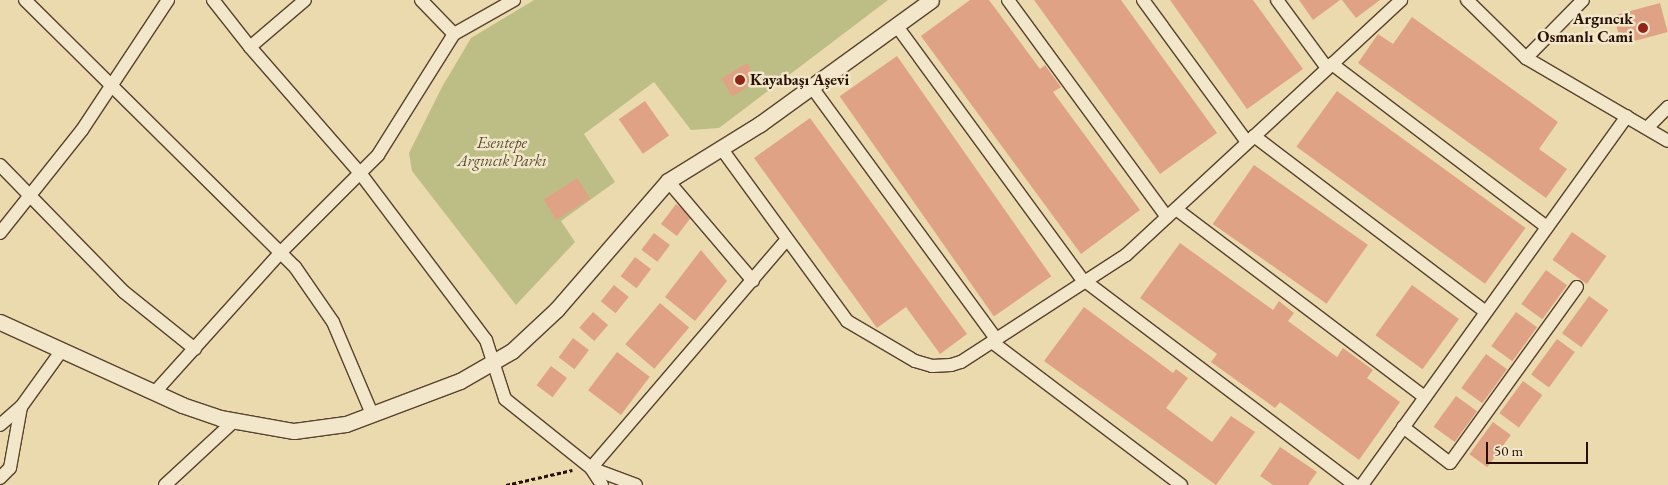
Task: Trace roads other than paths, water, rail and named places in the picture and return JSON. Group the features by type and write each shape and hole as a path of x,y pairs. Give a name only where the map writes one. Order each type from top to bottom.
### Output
{"street":[{"path":"25,0 114,85 281,252 307,282 332,322 372,414"},
{"path":"0,232 82,130 114,85 168,0"},
{"path":"212,0 250,47 360,173 486,340 498,388 512,408 591,468 636,485"},
{"path":"250,47 305,0"},
{"path":"421,0 454,34"},
{"path":"155,392 281,252 360,173 396,130 454,34 514,0"},
{"path":"0,322 155,392 233,422 266,428 311,430 346,424 460,381 492,364 543,324 668,181 721,148 931,0"},
{"path":"1008,0 1171,213 1425,397"},
{"path":"1143,0 1250,140 1486,312"},
{"path":"1277,0 1330,66 1547,227"},
{"path":"721,148 847,321 915,361 932,366 951,365 994,340 1126,255 1401,0"},
{"path":"1467,0 1526,58 1668,140"},
{"path":"1526,58 1583,0"},
{"path":"896,25 1085,282 1355,485"},
{"path":"811,86 994,340 1182,485"},
{"path":"1647,128 1668,106"},
{"path":"1362,485 1627,116"},
{"path":"0,165 124,292 195,349"},
{"path":"668,181 753,281"},
{"path":"591,468 787,239"},
{"path":"1402,427 1450,463 1577,287"},
{"path":"0,425 21,407 62,350"},
{"path":"0,478 10,468 21,407"},
{"path":"165,485 233,422"},
{"path":"591,468 602,485"}],"place":[{"name":"Argıncık Osmanlı Cami","path":"1643,28"},
{"name":"Kayabaşı Aşevi","path":"740,80"}],"park label":[{"name":"Esentepe Argıncık Parkı","path":"502,152"}]}
